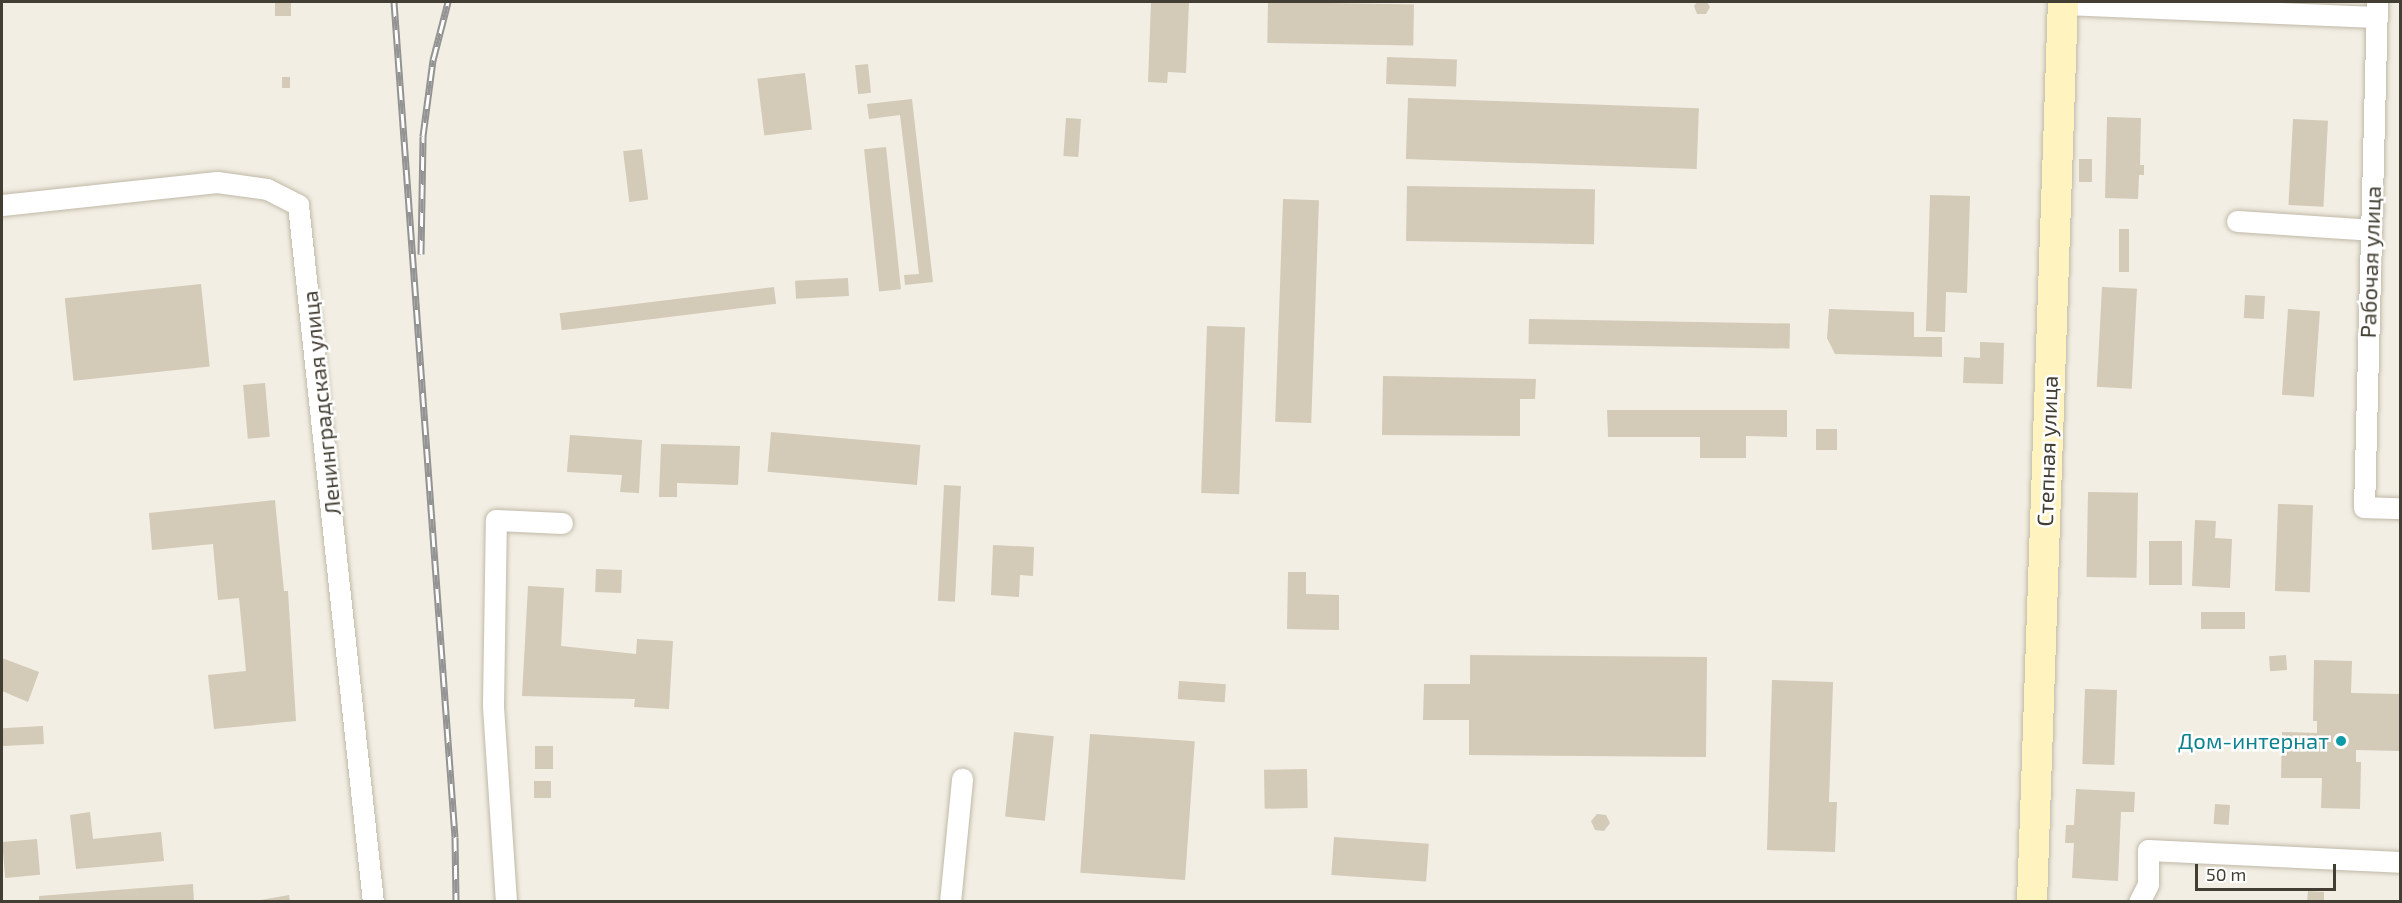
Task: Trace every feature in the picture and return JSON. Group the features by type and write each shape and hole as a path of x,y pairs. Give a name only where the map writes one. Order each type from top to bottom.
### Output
{"street":[{"name":"Рабочая улица","path":"2063,3 2377,9 2364,507 2400,508"},
{"name":"Степная улица","path":"2032,902 2063,3"},
{"name":"Ленинградская улица","path":"2,205 217,182 267,189 298,205 374,902"},
{"path":"2237,221 2371,230"},
{"path":"506,902 494,704 496,520 561,523"},
{"path":"950,902 962,778"},
{"path":"2139,902 2148,884 2148,850 2400,862"}],"building":[{"path":"275,2 291,2 291,16 275,16"},
{"path":"1151,2 1189,2 1186,73 1168,72 1167,83 1148,82"},
{"path":"1268,2 1414,5 1413,46 1267,43"},
{"path":"1697,2 1707,2 1710,7 1706,14 1697,14 1694,6"},
{"path":"1387,57 1457,59 1456,86 1386,84"},
{"path":"868,64 871,93 858,94 855,65"},
{"path":"805,73 812,130 764,135 757,79"},
{"path":"282,77 290,77 290,88 282,88"},
{"path":"1408,98 1699,108 1697,169 1406,159"},
{"path":"912,99 933,282 905,285 904,275 919,274 900,115 869,119 867,104"},
{"path":"2107,117 2141,118 2140,165 2144,165 2144,175 2139,175 2138,199 2105,198"},
{"path":"1066,118 1081,119 1078,157 1063,156"},
{"path":"2293,119 2328,121 2323,207 2288,205"},
{"path":"886,147 901,289 879,292 864,149"},
{"path":"642,149 648,200 629,202 623,151"},
{"path":"2079,159 2092,159 2092,182 2079,182"},
{"path":"1407,186 1595,189 1594,244 1406,241"},
{"path":"1930,195 1970,196 1967,293 1946,292 1945,332 1926,331"},
{"path":"1283,199 1319,200 1311,423 1275,422"},
{"path":"2119,229 2129,229 2129,272 2119,272"},
{"path":"848,278 849,296 796,299 795,281"},
{"path":"201,284 210,367 73,381 65,298"},
{"path":"774,287 776,304 562,330 560,313"},
{"path":"2102,287 2137,289 2132,389 2097,387"},
{"path":"2245,295 2265,296 2264,319 2244,318"},
{"path":"1829,309 1914,312 1914,337 1942,337 1942,357 1835,354 1827,338"},
{"path":"2288,309 2320,311 2314,397 2282,395"},
{"path":"1529,319 1790,324 1790,349 1529,344"},
{"path":"1207,326 1245,327 1239,494 1201,493"},
{"path":"1980,342 2004,343 2003,384 1963,383 1964,357 1980,358"},
{"path":"1383,376 1536,379 1535,399 1520,399 1520,436 1382,435"},
{"path":"265,383 270,437 248,439 243,385"},
{"path":"1607,410 1787,410 1787,437 1746,436 1746,458 1700,458 1700,437 1608,437"},
{"path":"1816,429 1837,429 1837,450 1816,450"},
{"path":"771,432 920,445 917,485 768,472"},
{"path":"570,435 642,440 639,493 620,492 622,475 567,472"},
{"path":"661,444 740,446 738,485 677,483 677,497 659,497"},
{"path":"944,485 961,486 955,602 938,601"},
{"path":"2088,492 2138,493 2137,578 2087,577"},
{"path":"275,500 284,591 288,591 296,721 214,729 208,675 246,671 239,598 218,600 213,544 152,550 149,513"},
{"path":"2278,504 2313,505 2310,592 2275,591"},
{"path":"2195,520 2216,521 2215,538 2232,539 2230,588 2192,586"},
{"path":"2149,541 2182,541 2182,585 2149,585"},
{"path":"993,545 1034,547 1033,576 1020,575 1019,597 991,595"},
{"path":"596,569 622,570 621,593 595,592"},
{"path":"1288,572 1306,572 1306,594 1339,595 1339,630 1287,629"},
{"path":"528,586 564,588 561,646 636,654 637,639 673,641 669,709 634,707 635,699 522,696"},
{"path":"2201,612 2245,612 2245,629 2201,629"},
{"path":"1470,655 1707,657 1706,757 1469,755 1469,720 1423,720 1424,684 1470,684"},
{"path":"2286,655 2287,670 2270,671 2269,656"},
{"path":"2,658 39,672 28,702 2,691"},
{"name":"Дом-интернат","path":"2314,660 2352,661 2351,693 2400,694 2400,751 2356,750 2356,762 2361,762 2360,809 2321,808 2322,778 2281,778 2282,732 2317,733 2317,721 2313,721"},
{"path":"1772,680 1833,682 1829,802 1837,802 1835,852 1767,850"},
{"path":"1179,681 1226,684 1225,702 1178,699"},
{"path":"2085,689 2117,690 2114,765 2082,764"},
{"path":"43,726 44,744 3,746 2,728"},
{"path":"1014,732 1054,736 1045,821 1005,817"},
{"path":"1090,734 1195,741 1185,880 1080,873"},
{"path":"535,746 553,746 553,769 535,769"},
{"path":"1307,769 1308,808 1265,809 1264,770"},
{"path":"534,781 551,781 551,798 534,798"},
{"path":"2076,789 2135,792 2134,812 2121,812 2118,881 2072,878 2074,843 2065,843 2066,825 2074,825"},
{"path":"2215,804 2230,805 2229,825 2214,824"},
{"path":"90,812 93,839 161,832 164,861 76,869 70,815"},
{"path":"1597,814 1606,815 1610,823 1604,831 1595,830 1591,821"},
{"path":"1334,837 1429,844 1426,882 1331,875"},
{"path":"37,839 40,875 5,878 2,842"},
{"path":"193,884 194,902 39,902 39,896"},
{"path":"2308,891 2324,892 2324,902 2307,902"},
{"path":"289,895 290,902 261,902 261,900"}],"railway":[{"path":"394,2 455,837 456,902"},
{"path":"421,254 423,136 433,60 448,2"}],"place":[{"name":"Дом-интернат","path":"2341,741"}]}
